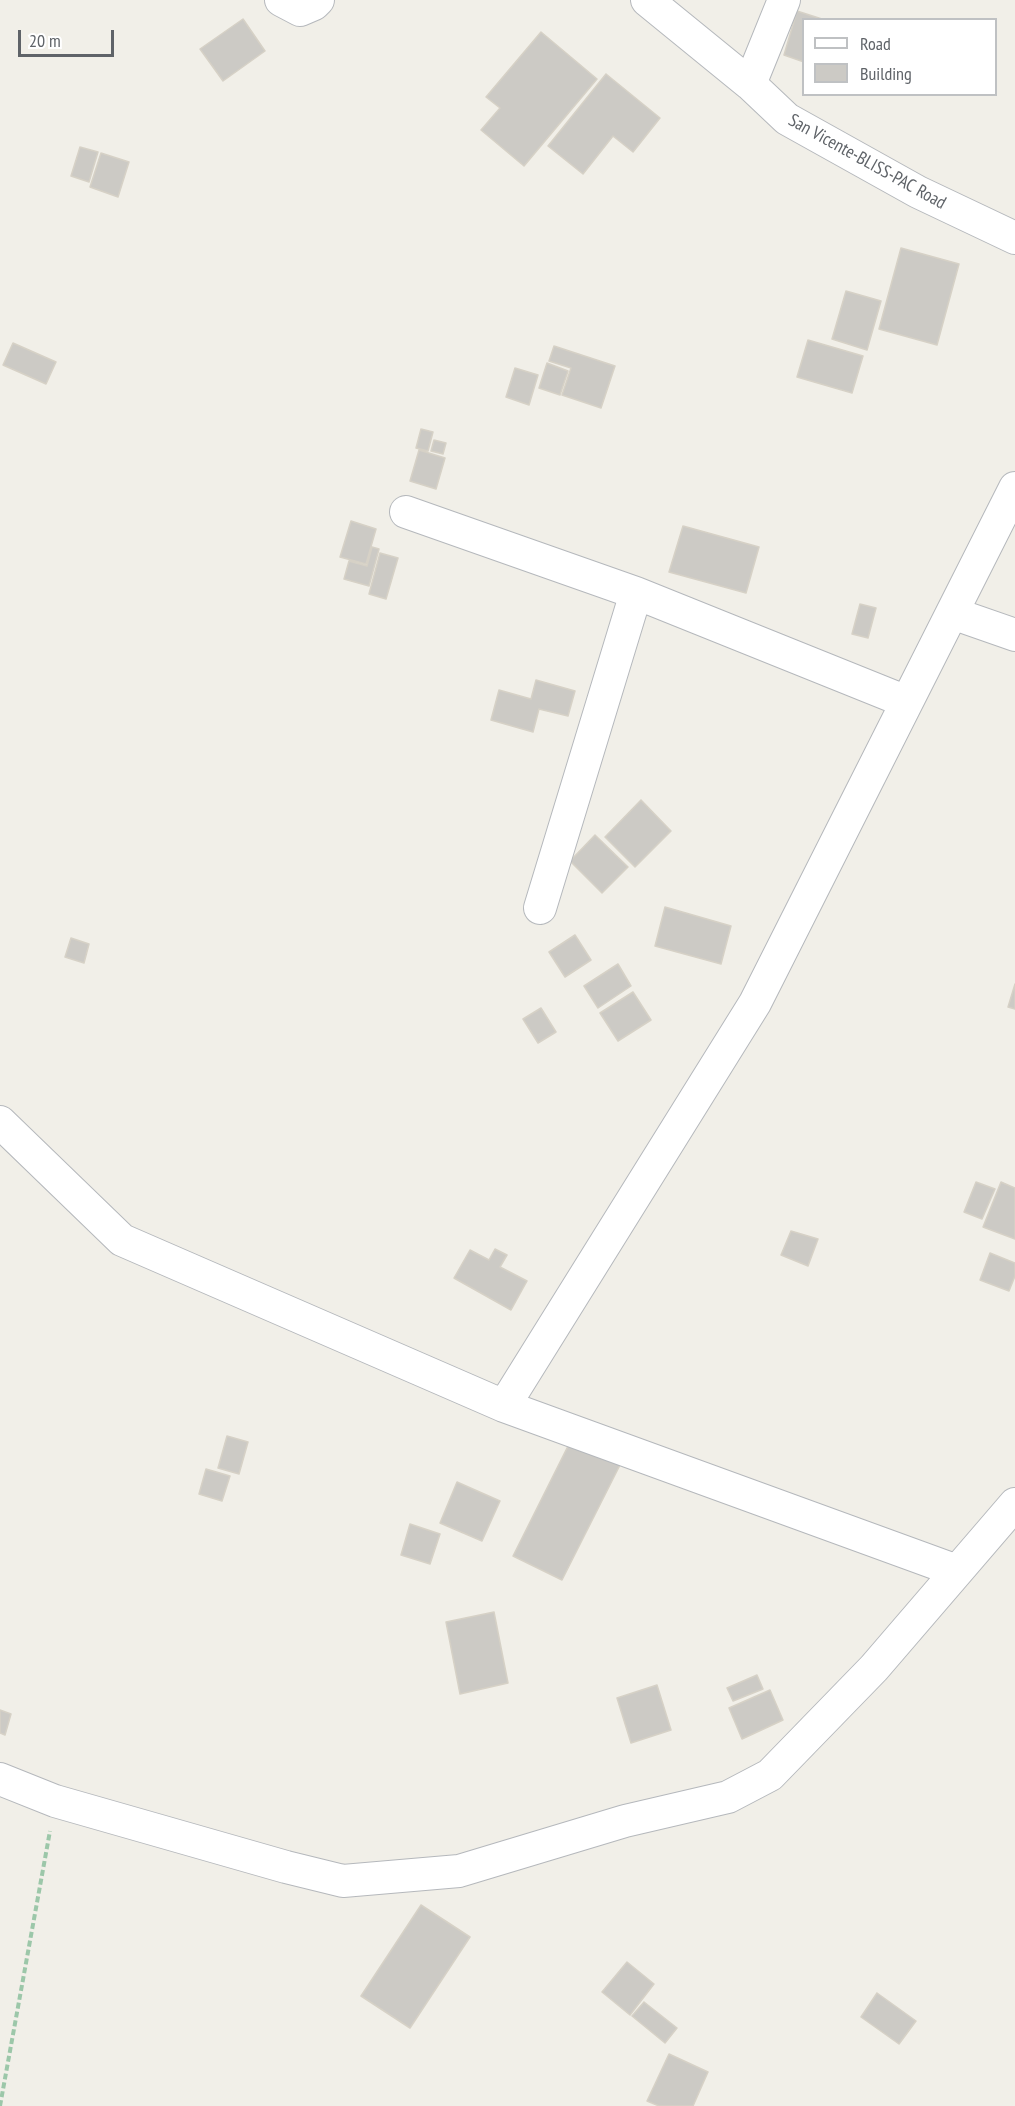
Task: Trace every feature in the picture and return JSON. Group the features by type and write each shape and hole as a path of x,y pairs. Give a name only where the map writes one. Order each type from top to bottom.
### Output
{"street":[{"path":"281,0 300,10 318,0"},
{"name":"San Vicente-BLISS-PAC Road","path":"647,0 750,84 787,119 918,192 1015,238"},
{"path":"750,84 784,0"},
{"path":"504,1406 755,1003 1015,488"},
{"path":"406,512 636,593 907,702"},
{"path":"540,908 636,593"},
{"path":"952,613 1015,635"},
{"path":"0,1122 122,1240 504,1406 957,1571"},
{"path":"0,1779 55,1801 343,1881 459,1871 625,1821 728,1797 770,1775 873,1668 1015,1504"}],"path":[{"path":"0,2106 55,1801"}],"building":[{"path":"797,11 819,18 802,18 802,61 784,55"},
{"path":"243,19 265,51 223,81 200,49"},
{"path":"541,32 597,79 524,166 481,130 500,108 486,97"},
{"path":"606,74 660,118 633,152 613,136 583,174 548,146"},
{"path":"80,147 98,152 89,182 71,176"},
{"path":"101,153 129,162 118,197 90,187"},
{"path":"901,248 959,264 937,345 879,329"},
{"path":"846,291 881,301 867,350 832,339"},
{"path":"808,340 863,356 852,393 797,377"},
{"path":"13,343 56,362 46,384 3,365"},
{"path":"554,346 615,366 601,408 562,395 571,368 549,361"},
{"path":"547,363 568,371 560,395 539,388"},
{"path":"515,368 538,375 529,405 506,397"},
{"path":"421,429 433,432 428,451 416,448"},
{"path":"434,440 446,443 443,454 431,451"},
{"path":"419,450 445,458 436,489 410,481"},
{"path":"351,521 376,529 366,564 340,557"},
{"path":"683,526 759,547 746,593 669,572"},
{"path":"372,547 379,549 369,586 344,579 349,561 367,566"},
{"path":"380,553 398,558 386,599 369,594"},
{"path":"860,604 876,608 868,638 852,634"},
{"path":"536,680 575,691 568,716 539,709 533,732 491,720 499,690 531,699"},
{"path":"641,800 671,831 635,867 605,837"},
{"path":"595,835 628,867 602,893 570,861"},
{"path":"665,907 731,926 721,964 655,946"},
{"path":"575,935 591,960 565,977 549,952"},
{"path":"71,938 89,944 84,963 65,957"},
{"path":"618,964 631,986 598,1008 584,986"},
{"path":"1015,984 1015,1009 1008,1007"},
{"path":"633,992 651,1020 618,1041 600,1013"},
{"path":"541,1008 556,1032 538,1043 523,1019"},
{"path":"976,1182 995,1189 982,1219 964,1212"},
{"path":"1001,1182 1015,1188 1015,1239 983,1227"},
{"path":"791,1231 818,1239 808,1266 781,1255"},
{"path":"495,1249 507,1255 500,1267 527,1281 511,1310 454,1278 470,1250 489,1260"},
{"path":"990,1253 1015,1263 1015,1276 1009,1291 980,1280"},
{"path":"227,1436 248,1442 239,1474 218,1468"},
{"path":"571,1440 620,1465 562,1580 513,1556"},
{"path":"206,1469 230,1476 222,1501 199,1494"},
{"path":"457,1482 500,1501 482,1541 440,1523"},
{"path":"410,1524 440,1534 430,1564 401,1555"},
{"path":"494,1612 508,1683 460,1694 446,1622"},
{"path":"757,1675 763,1689 733,1701 727,1688"},
{"path":"657,1685 671,1730 631,1743 617,1698"},
{"path":"770,1690 783,1720 742,1739 729,1708"},
{"path":"0,1710 11,1714 5,1735 0,1733"},
{"path":"421,1905 470,1937 410,2028 361,1996"},
{"path":"627,1962 654,1984 630,2015 602,1992"},
{"path":"877,1993 916,2021 899,2044 861,2017"},
{"path":"644,2002 677,2028 665,2043 632,2016"},
{"path":"669,2054 708,2072 693,2106 659,2106 647,2101"}]}
